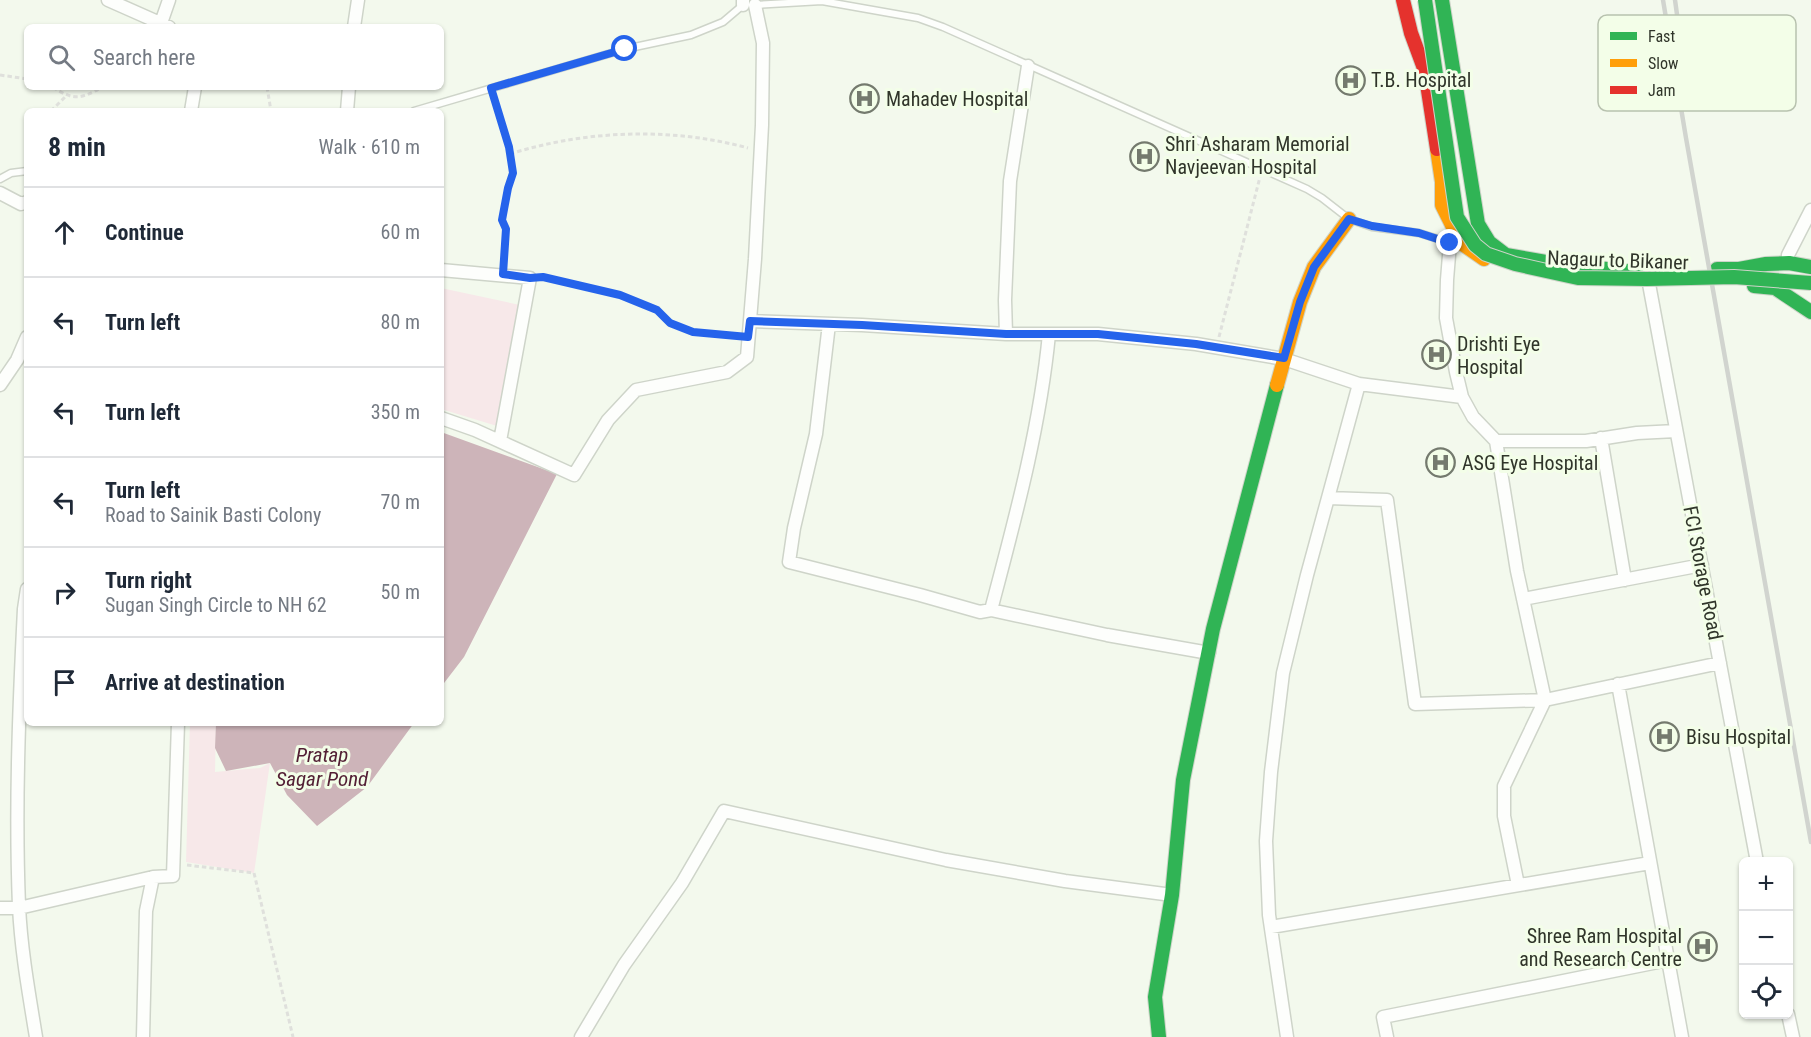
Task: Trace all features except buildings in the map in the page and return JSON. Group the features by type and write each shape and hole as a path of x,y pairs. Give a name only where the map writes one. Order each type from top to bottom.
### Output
{"main road":[{"name":"Nagaur to Bikaner","path":"1402,0 1425,71 1442,182 1442,205 1461,243 1485,260 1514,271 1544,278 1573,282 1734,284 1775,288 1811,312"},
{"path":"1425,0 1457,217 1475,245 1486,254 1515,264 1578,278 1734,277 1811,283"},
{"name":"Nagaur to Bikaner","path":"1442,0 1478,224 1489,242 1506,255 1558,264 1637,272 1739,269 1789,263 1811,267"},
{"path":"1159,1037 1155,997 1172,895 1183,780 1213,629 1300,302 1314,267 1349,219"}],"street":[{"path":"108,0 163,24"},
{"path":"165,24 169,0"},
{"path":"354,24 358,0"},
{"path":"444,419 475,430 574,475 608,420 636,390 727,372 747,357 761,152 763,43 747,3"},
{"path":"1006,334 1005,300 1010,181 1028,66"},
{"path":"192,108 194,90"},
{"path":"347,108 349,90"},
{"path":"0,193 21,204 24,203"},
{"path":"1789,263 1788,255 1811,210"},
{"path":"1450,243 1446,318 1462,397 1473,417 1496,441 1523,599 1545,700 1504,786 1504,816 1518,885"},
{"path":"444,270 530,278 500,441"},
{"name":"FCI Storage Road","path":"1648,284 1756,857"},
{"path":"750,321 1006,334 1098,334 1216,347 1284,358 1359,384 1462,397"},
{"path":"829,324 816,434 794,528 789,562 980,612 991,610 1097,633 1209,653"},
{"path":"991,610 1033,439 1047,364 1050,334"},
{"path":"0,385 17,360 24,344"},
{"path":"1287,1037 1271,927 1266,841 1271,772 1282,673 1359,384"},
{"path":"1496,441 1587,441 1637,433 1676,430"},
{"path":"1601,438 1624,580"},
{"path":"1328,498 1387,500 1415,704 1545,700 1720,663"},
{"path":"1523,599 1702,565"},
{"path":"24,609 17,751 19,908 36,1037"},
{"path":"1618,684 1682,1037"},
{"path":"0,908 19,908 153,877 173,876 178,726"},
{"path":"581,1037 624,965 682,883 724,811 946,860 1065,882 1172,895"},
{"path":"1271,927 1650,863"},
{"path":"143,1037 146,911 153,877"},
{"path":"1388,1037 1383,1017 1668,960"},
{"path":"1789,1019 1793,1037"}],"lane":[{"path":"424,108 625,49 691,35 723,22 747,3 822,1 918,18 943,27 1307,189 1349,219 1372,226 1419,233 1468,248"},
{"path":"0,179 11,173 24,171"}],"path":[{"path":"0,75 24,79"},
{"path":"491,88 510,154 513,173 502,220 506,229 503,274"},
{"path":"57,90 66,96 87,96 97,90"},
{"path":"268,90 270,108"},
{"path":"54,108 66,96"},
{"path":"510,154 568,141 627,134 693,136 761,152"},
{"path":"1216,347 1262,170"},
{"path":"530,278 543,277 620,295 657,310 670,323 693,332 748,337"},
{"path":"174,863 254,873 293,1037"}],"shaded area":[{"path":"444,289 520,305 497,426 444,410"},
{"path":"190,726 216,726 215,772 260,768 270,763 254,873 186,862"}],"water":[{"path":"444,433 557,474 464,657 444,683"},
{"name":"Pratap Sagar Pond","path":"216,726 412,726 367,787 317,826 287,795 270,763 226,771 215,748"}],"railway":[{"path":"1663,0 1666,15"},
{"path":"1675,0 1677,15"},
{"path":"1682,111 1811,842"}],"traffic: fast":[{"path":"1425,0 1457,217 1475,245 1486,254 1515,264 1578,278 1734,277 1811,283"},
{"path":"1442,0 1478,224 1489,242 1506,255 1558,264 1636,272"},
{"path":"1717,269 1739,269 1789,263 1811,267"},
{"path":"1754,286 1775,288 1811,312"},
{"path":"1159,1037 1155,997 1172,895 1183,780 1213,629 1277,385"}],"traffic: slow":[{"path":"1437,149 1442,182 1442,205 1461,243 1484,259"},
{"path":"1277,385 1300,302 1314,267 1349,219"}],"traffic: jam":[{"path":"1403,0 1411,33 1425,71 1437,149"}],"place":[{"name":"T.B. Hospital","path":"1350,80"},
{"name":"Mahadev Hospital","path":"865,99"},
{"name":"Shri Asharam Memorial Navjeevan Hospital","path":"1144,156"},
{"name":"Drishti Eye Hospital","path":"1436,355"},
{"name":"ASG Eye Hospital","path":"1441,463"},
{"name":"Bisu Hospital","path":"1665,737"},
{"name":"Shree Ram Hospital and Research Centre","path":"1703,947"}],"route":[{"path":"625,49 491,88 509,147 513,173 502,220 506,229 503,274 530,278 543,277 620,295 657,310 670,323 693,332 748,337 750,321 1006,334 1098,334 1196,344 1284,358 1300,302 1314,267 1349,219 1372,226 1419,233 1450,243"}]}
